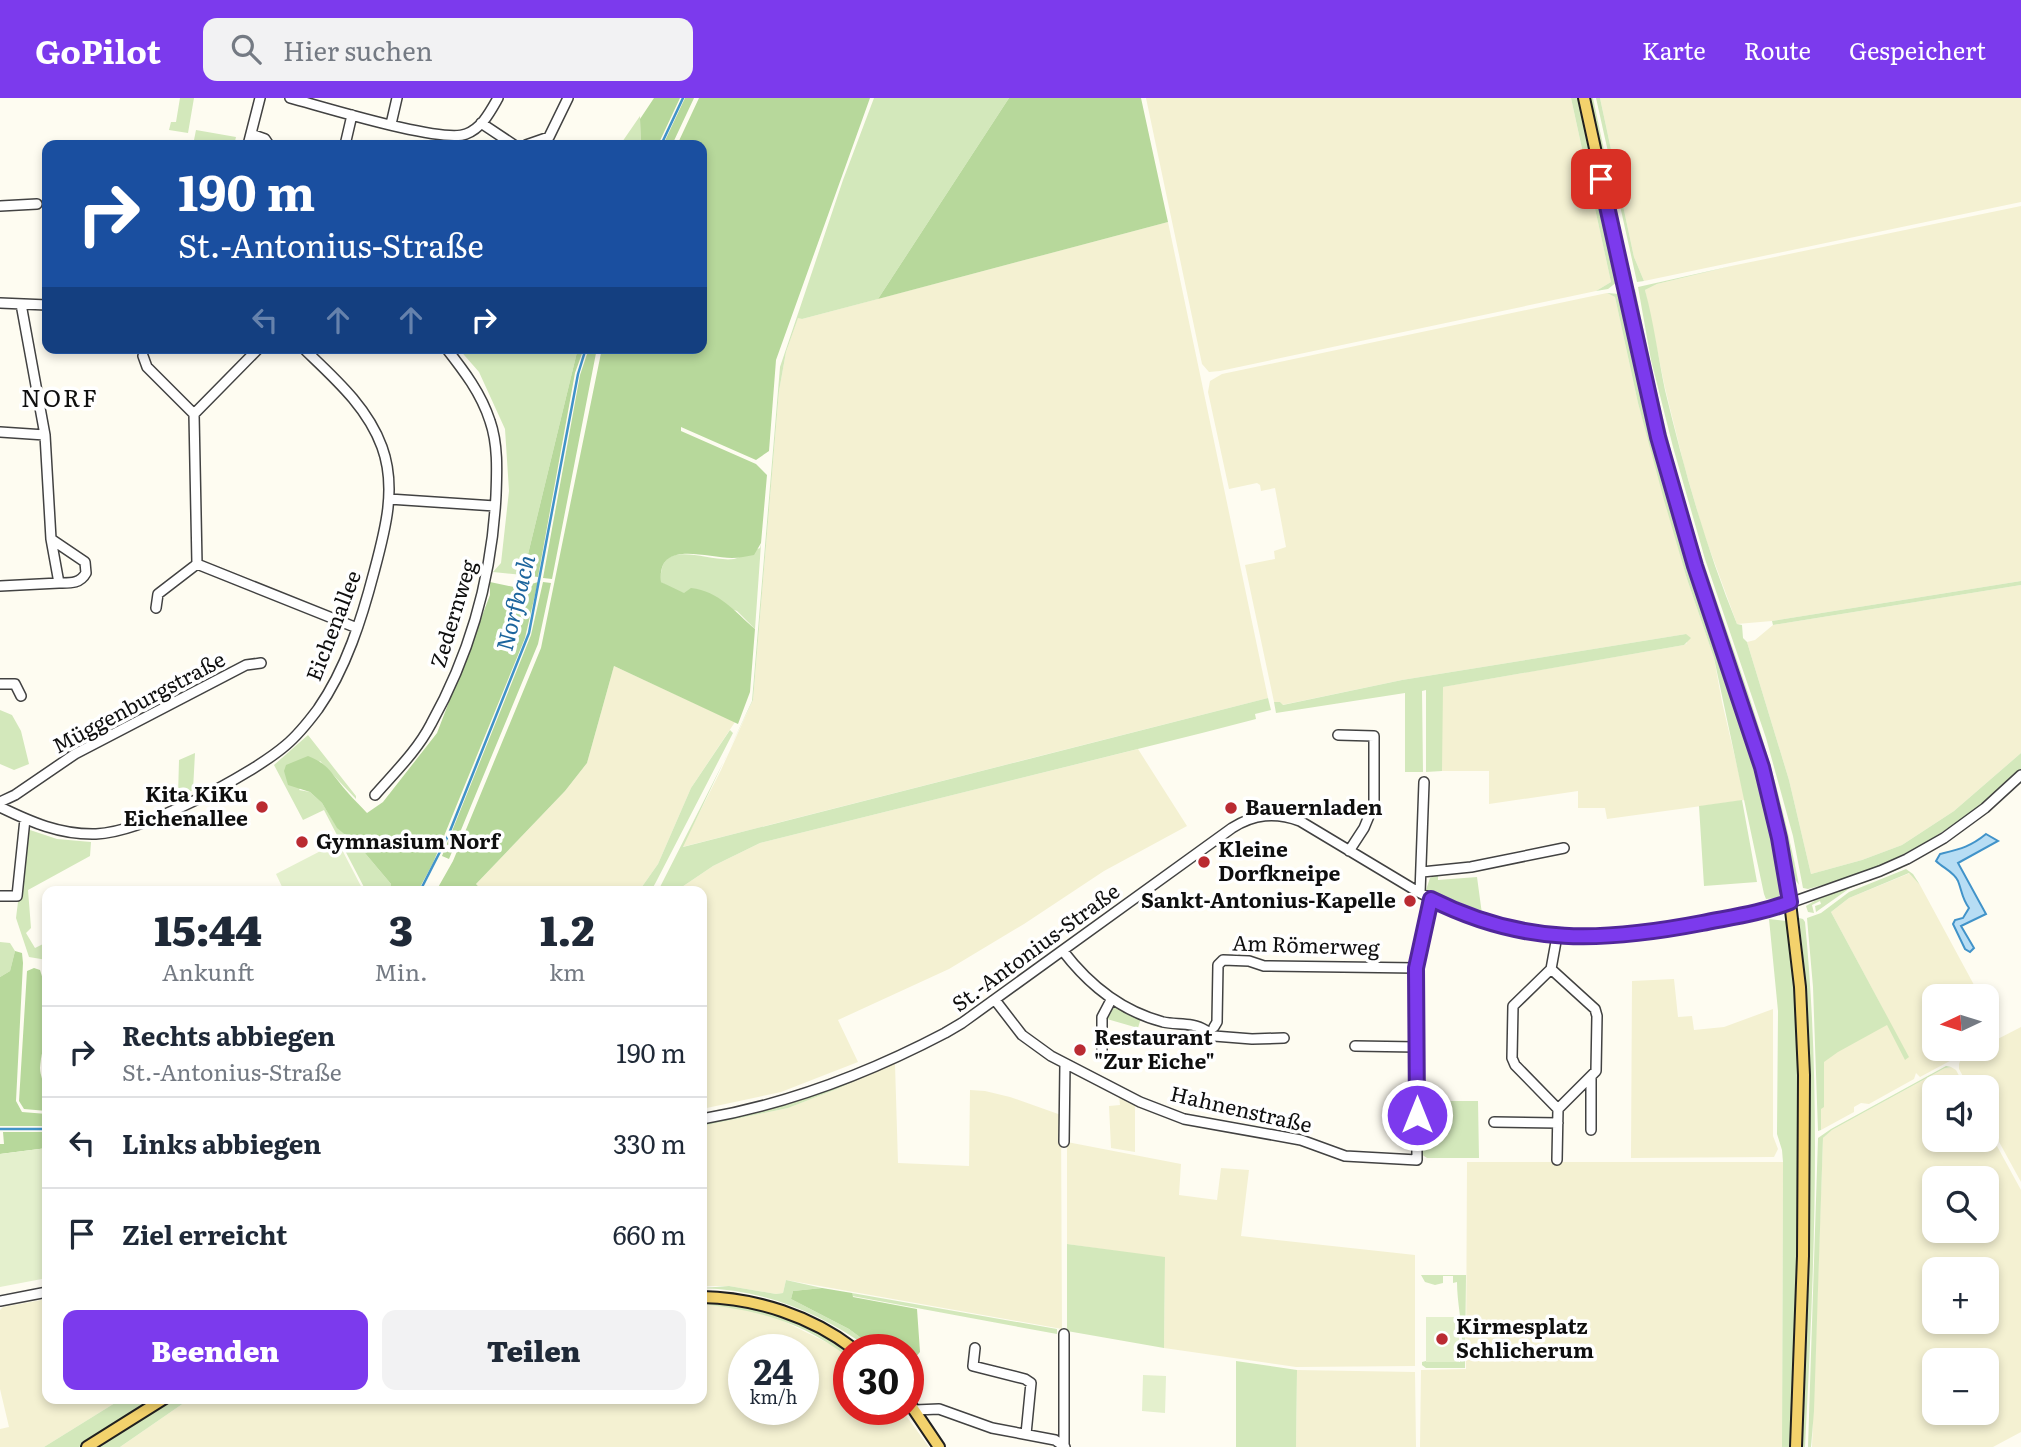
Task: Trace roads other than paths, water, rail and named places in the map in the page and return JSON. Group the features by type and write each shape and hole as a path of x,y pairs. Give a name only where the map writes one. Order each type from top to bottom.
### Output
{"main road":[{"path":"1584,98 1658,437 1695,566 1762,767 1779,838 1790,902 1800,987 1804,1087 1802,1283 1796,1447"},
{"path":"707,1298 742,1301 782,1311 833,1335"},
{"path":"87,1447 155,1404"},
{"path":"924,1424 939,1447"}],"street":[{"path":"249,140 260,98"},
{"path":"290,98 432,134 458,137 471,132 481,123 498,98"},
{"path":"391,124 397,98"},
{"path":"540,140 549,137 568,98"},
{"path":"346,140 352,114"},
{"path":"481,123 506,140"},
{"path":"251,134 266,140"},
{"path":"432,134 432,140"},
{"path":"0,206 37,204"},
{"path":"0,303 42,305"},
{"path":"21,304 45,435 51,539 59,583"},
{"path":"194,414 253,354"},
{"name":"Eichenallee","path":"0,805 53,830 95,834 122,830 164,815 247,772 287,744 317,710 331,689 357,628 382,542 389,499 388,472 383,451 366,416 309,354"},
{"name":"Zedernweg","path":"375,794 422,739 439,710 463,654 487,576 495,506 496,464 490,419 475,388 450,354"},
{"path":"143,356 147,367 194,414 197,564"},
{"path":"0,432 45,435"},
{"path":"389,499 495,506"},
{"path":"0,586 81,580 86,573 86,565 81,557 51,539"},
{"path":"156,608 158,594 197,564"},
{"path":"197,564 357,628"},
{"name":"Müggenburgstraße","path":"0,805 95,742 246,665 261,663"},
{"path":"0,684 15,684 21,696"},
{"path":"1338,735 1374,736 1374,804 1364,828 1349,850"},
{"name":"St.-Antonius-Straße","path":"707,1118 782,1102 821,1089 945,1033 995,1000 1232,828 1248,820 1268,816 1292,818 1307,824 1431,899 1492,923 1557,936 1599,938 1633,935 1762,911 1880,871 1920,852 1967,822 2021,775"},
{"path":"1420,893 1424,782"},
{"path":"0,896 17,896 25,819"},
{"path":"1422,872 1471,867 1564,848"},
{"path":"1355,1046 1417,1047 1416,968 1431,899"},
{"path":"1557,936 1551,969 1513,1004 1512,1058 1515,1065 1558,1109 1557,1160"},
{"path":"1063,951 1111,1000 1153,1019 1252,1039 1284,1038"},
{"name":"Am Römerweg","path":"1211,1031 1217,1022 1218,965 1223,960 1249,961 1264,966 1416,968"},
{"path":"1551,969 1596,1012 1597,1067 1591,1077 1558,1109"},
{"name":"Hahnenstraße","path":"995,1000 1022,1035 1065,1064 1140,1102 1184,1119 1301,1140 1345,1156 1417,1160 1417,1047"},
{"path":"1102,1053 1102,1017 1111,1000"},
{"path":"1064,1142 1065,1064"},
{"path":"1591,1077 1591,1130"},
{"path":"1494,1122 1558,1123"},
{"path":"0,1301 42,1293"},
{"path":"1064,1334 1065,1446"},
{"path":"975,1348 973,1366 1025,1379 1031,1383 1027,1434"},
{"path":"924,1407 939,1409 986,1426 1055,1440 1065,1446"}],"water":[{"path":"1986,834 1998,841 1958,863 1986,914 1961,926 1974,948 1970,952 1965,949 1953,924 1955,920 1963,918 1969,908 1956,878 1936,861 1940,854 1965,847"}],"waterway":[{"name":"Norfbach","path":"663,140 683,98"},
{"name":"Norfbach","path":"423,886 448,836 529,633 578,374 584,354"},
{"name":"Norfbach","path":"0,1129 42,1129"}],"place":[{"name":"Kita KiKu Eichenallee","path":"262,807"},
{"name":"Bauernladen","path":"1231,808"},
{"name":"Gymnasium Norf","path":"302,842"},
{"name":"Kleine Dorfkneipe","path":"1204,862"},
{"name":"Sankt-Antonius-Kapelle","path":"1410,901"},
{"name":"Restaurant \"Zur Eiche\"","path":"1080,1050"},
{"name":"Kirmesplatz Schlicherum","path":"1442,1339"}],"district":[{"name":"NORF","path":"60,399"}]}
